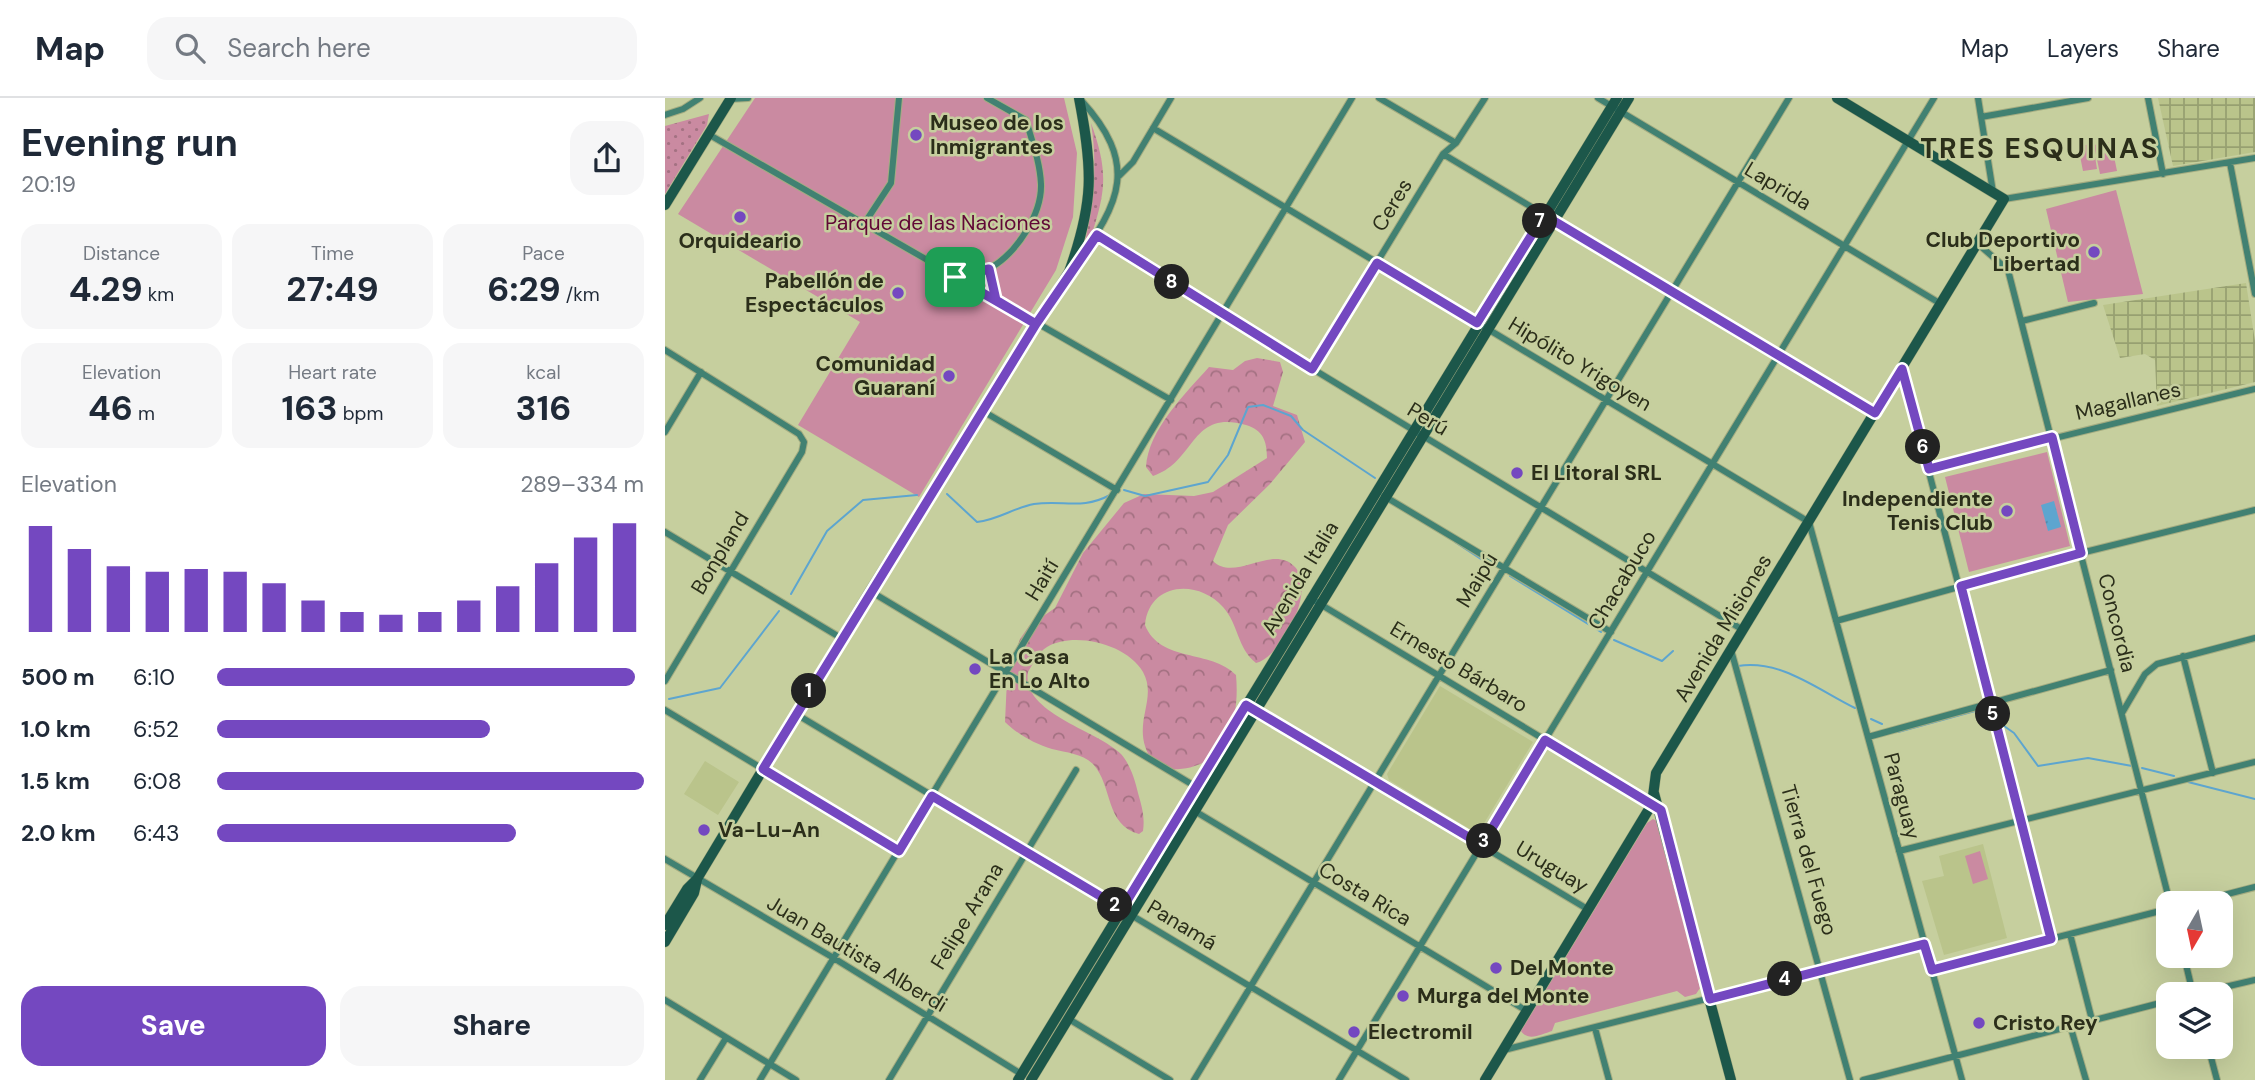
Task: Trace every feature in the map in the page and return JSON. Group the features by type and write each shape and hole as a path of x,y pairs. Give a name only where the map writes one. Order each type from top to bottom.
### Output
{"main road":[{"path":"665,925 687,889 697,879 841,638 1069,272 1085,226 1091,178 1090,155 1079,98"},
{"name":"Avenida Italia","path":"1025,1079 1068,1019 1185,805 1201,789 1315,601 1422,436 1616,105 1629,98"},
{"path":"1837,98 2004,199"},
{"path":"665,205 731,99"},
{"name":"Avenida Misiones","path":"1657,807 1654,793 1657,773 2004,199"},
{"name":"Avenida Italia","path":"1315,601 1375,491 1477,323 1549,218"},
{"name":"Avenida Italia","path":"1025,1079 1059,1013 1194,812 1201,789"},
{"path":"1485,1080 1589,909 1657,807"},
{"path":"1657,807 1731,1080"},
{"path":"665,942 694,893 697,879"}],"street":[{"path":"665,115 683,109 700,98"},
{"path":"731,99 748,98"},
{"path":"864,224 891,183 899,98"},
{"path":"955,277 989,269 1003,259 1036,211 1041,187 1039,164 1026,120 987,98"},
{"path":"1069,272 1097,235 1118,191 1119,176 1111,143 1098,119 1079,98"},
{"path":"1119,176 1133,162 1171,98"},
{"name":"Haití","path":"760,1080 1352,98"},
{"path":"1378,98 1456,143"},
{"name":"Ceres","path":"1312,369 1443,155 1456,143 1485,98"},
{"name":"Laprida","path":"1598,98 1616,105 1941,304"},
{"name":"Maipú","path":"1194,1080 1789,98"},
{"name":"Chacabuco","path":"1339,1080 1934,98"},
{"path":"1978,98 1993,192"},
{"path":"1981,117 2088,98"},
{"path":"2148,98 2163,174"},
{"name":"Hipólito Yrigoyen","path":"1153,128 1809,522"},
{"path":"708,134 1171,400"},
{"path":"1443,155 1875,413"},
{"path":"2004,199 2255,158"},
{"path":"2230,163 2255,294"},
{"name":"Perú","path":"1097,235 1222,314 1744,631"},
{"name":"Concordia","path":"1977,243 2008,270 2167,891"},
{"path":"989,269 996,300"},
{"path":"2022,321 2094,303"},
{"path":"665,350 701,372 665,432"},
{"path":"1902,369 1961,586 2051,939"},
{"name":"Bonpland","path":"665,681 802,452 804,442 799,434 701,372"},
{"name":"Magallanes","path":"1929,469 2255,389"},
{"path":"981,410 1117,490"},
{"path":"1375,491 1611,632"},
{"path":"1836,621 2081,553 2255,510"},
{"name":"Paraguay","path":"1809,522 1962,1080"},
{"path":"665,532 841,638"},
{"path":"870,591 1201,789"},
{"name":"Ernesto Bárbaro","path":"1315,601 1657,807"},
{"path":"2122,714 2145,674 2157,664 2255,639"},
{"name":"Tierra del Fuego","path":"1731,650 1822,970 1850,1080"},
{"path":"2183,656 2213,773"},
{"path":"1868,737 2111,670"},
{"name":"Uruguay","path":"1250,708 1589,909"},
{"path":"665,710 899,851"},
{"name":"Panamá","path":"796,714 1406,1080"},
{"path":"1899,851 2255,762"},
{"name":"Felipe Arana","path":"889,1080 1076,769"},
{"name":"Costa Rica","path":"1185,805 1527,1012"},
{"name":"Juan Bautista Alberdi","path":"665,859 832,957 1025,1079"},
{"path":"2233,893 2255,887"},
{"path":"1932,970 2156,912"},
{"path":"2070,934 2092,1020"},
{"path":"1504,1050 1924,944"},
{"path":"2233,985 2255,980"},
{"path":"665,1000 796,1080"},
{"path":"1863,1080 2156,1004"},
{"path":"1059,1013 1170,1080"},
{"path":"2070,1025 2086,1080"},
{"path":"1595,1028 1609,1080"},
{"path":"700,1080 726,1038"},
{"path":"2211,1059 2217,1080"}],"shaded area":[{"path":"2158,98 2255,98 2255,152 2173,166"},
{"path":"2246,283 2255,341 2255,382 2157,406 2155,360 2145,354 2120,358 2103,305"},
{"path":"1440,686 1533,742 1480,830 1473,831 1389,780 1387,774"},
{"path":"705,761 739,782 718,815 684,794"},
{"path":"1983,844 2007,938 1944,955 1922,881 1944,876 1939,856"}],"green space":[{"name":"Parque de las Naciones","path":"755,98 1064,98 1077,153 1073,217 1056,270 919,497 798,425 860,322 678,214"},
{"path":"709,114 707,125 665,194 665,126"},
{"path":"1091,123 1101,158 1103,187 1087,250 1084,247 1094,170"},
{"path":"2111,142 2117,171 2100,174 2094,145"},
{"path":"2093,144 2097,169 2083,171 2078,146"},
{"name":"Club Deportivo Libertad","path":"2116,190 2143,294 2068,302 2046,209"},
{"path":"1257,358 1280,362 1283,372 1273,406 1297,415 1305,442 1270,484 1228,525 1213,561 1222,567 1232,568 1276,559 1295,567 1301,577 1302,591 1293,621 1276,649 1256,663 1245,650 1223,607 1201,592 1176,589 1165,593 1155,600 1148,611 1145,625 1152,637 1162,645 1226,667 1236,675 1235,714 1222,746 1211,757 1197,765 1179,769 1158,768 1148,754 1144,741 1148,695 1143,672 1125,654 1113,648 1085,640 1058,642 1041,652 1028,672 1029,686 1036,699 1048,710 1110,745 1124,758 1134,778 1143,812 1143,831 1139,834 1120,822 1093,764 1079,755 1052,749 1033,741 1005,722 1007,679 1020,639 1029,626 1055,608 1083,553 1124,503 1144,494 1194,496 1213,492 1267,458 1265,441 1260,433 1252,427 1228,422 1214,424 1203,430 1167,469 1153,476 1146,467 1148,453 1160,426 1209,367 1233,370 1245,361"},
{"name":"Independiente Tenis Club","path":"2047,452 2070,546 1969,572 1945,477"},
{"path":"1653,819 1661,823 1700,988 1696,994 1685,997 1677,991 1555,1023 1552,1031 1527,1036 1521,1031 1647,823"},
{"path":"1980,851 1988,879 1973,884 1965,856"}],"water":[{"path":"2054,501 2061,527 2048,531 2041,505"}],"waterway":[{"path":"1124,490 1145,496 1208,482 1228,455 1248,407 1263,405 1291,416 1303,430 1375,478"},
{"path":"947,494 977,522 1034,504 1091,502 1110,495"},
{"path":"791,594 827,531 863,500 917,495"},
{"path":"1455,542 1493,567"},
{"path":"1510,576 1601,632"},
{"path":"669,699 720,688 779,611"},
{"path":"1614,640 1662,661 1673,651"},
{"path":"1738,666 1754,665 1784,671 1855,708"},
{"path":"1898,732 1975,711 1990,719"},
{"path":"1871,719 1882,724"},
{"path":"2004,726 2014,733 2038,766 2088,758 2132,766"},
{"path":"2142,768 2174,776"},
{"path":"2188,782 2255,799"}],"place":[{"name":"Museo de los Inmigrantes","path":"916,135"},
{"name":"Orquideario","path":"740,217"},
{"name":"Club Deportivo Libertad","path":"2094,252"},
{"name":"Pabellón de Espectáculos","path":"898,293"},
{"name":"Comunidad Guaraní","path":"949,376"},
{"name":"El Litoral SRL","path":"1517,473"},
{"name":"Independiente Tenis Club","path":"2007,511"},
{"name":"La Casa En Lo Alto","path":"975,669"},
{"name":"Va-Lu-An","path":"704,830"},
{"name":"Del Monte","path":"1496,968"},
{"name":"Murga del Monte","path":"1403,996"},
{"name":"Cristo Rey","path":"1979,1023"},
{"name":"Electromil","path":"1354,1032"}],"district":[{"name":"TRES ESQUINAS","path":"2040,148"}],"route":[{"path":"955,277 989,269 996,300 1036,324 1069,272 1097,235 1312,369 1377,263 1477,323 1544,215 1875,413 1902,369 1929,469 2052,437 2081,553 1961,586 2051,939 1932,970 1924,944 1710,999 1661,810 1545,740 1482,845 1246,705 1122,909 932,796 899,851 763,769 1036,324 955,277"}]}
